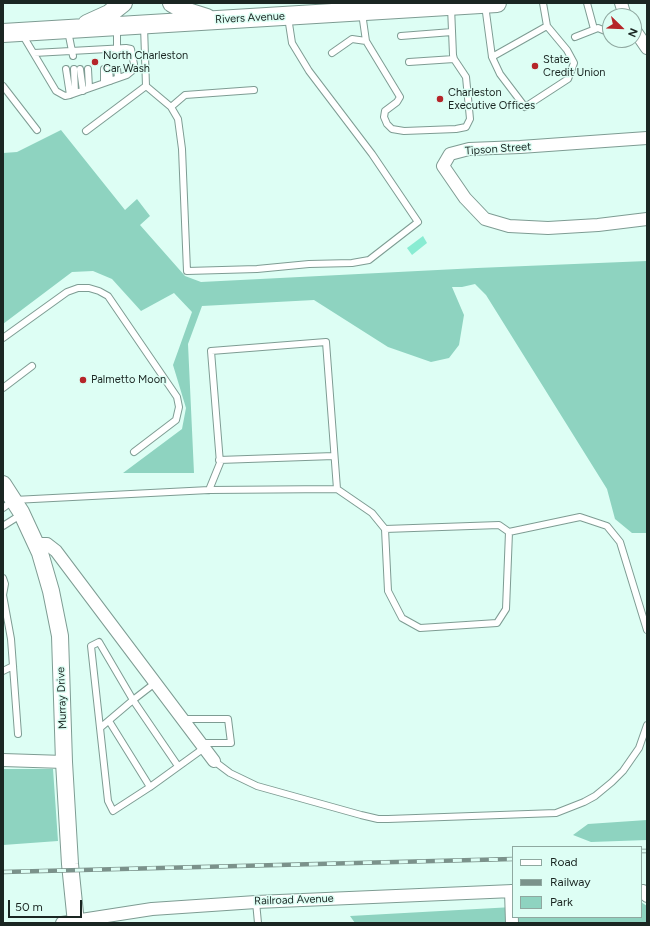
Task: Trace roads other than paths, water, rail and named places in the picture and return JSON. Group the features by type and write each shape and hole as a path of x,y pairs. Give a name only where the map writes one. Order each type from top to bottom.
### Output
{"main road":[{"path":"72,29 97,13 100,3"},
{"path":"72,29 109,14 123,3"},
{"path":"172,3 188,12 216,20"},
{"path":"188,3 195,11 216,20"},
{"name":"Rivers Avenue","path":"3,34 490,3"}],"street":[{"path":"642,39 647,48"},
{"name":"Tipson Street","path":"647,138 520,148 468,149 450,154 443,166 466,198 485,219 509,226 548,228 598,225 647,219"},
{"name":"Murray Drive","path":"3,484 9,504 22,514 36,544 52,591 60,636 64,762 70,864 71,922"},
{"path":"36,544 47,544 56,550 214,761"},
{"path":"3,760 64,762"},
{"path":"512,891 512,923"},
{"name":"Railroad Avenue","path":"71,922 152,909 256,902 512,891"}],"lane":[{"path":"490,3 492,57 500,74 525,108 568,78 574,62 567,50 547,26 543,3"},
{"path":"587,3 594,29"},
{"path":"362,11 366,41 400,97 397,102 385,111 384,117 387,124 392,129 404,131 456,129 466,127 470,119 466,77 454,59 451,6"},
{"path":"144,24 146,86 171,107 178,119 182,149 187,271 257,269 352,263 369,260 418,222 372,154 309,71 292,43 288,16"},
{"path":"117,26 117,55"},
{"path":"492,57 547,26"},
{"path":"72,29 73,53"},
{"path":"575,37 594,29 602,29"},
{"path":"21,32 56,91 65,96 121,77 132,71 134,64 131,49 124,48 116,48 107,52 34,53"},
{"path":"401,36 452,32"},
{"path":"332,53 352,39 366,41"},
{"path":"124,48 124,55"},
{"path":"409,62 454,59"},
{"path":"66,69 73,94"},
{"path":"73,94 77,69 86,90"},
{"path":"86,90 88,69"},
{"path":"107,69 107,82"},
{"path":"117,69 121,77"},
{"path":"121,77 124,69"},
{"path":"3,86 37,130"},
{"path":"86,131 146,86"},
{"path":"171,107 185,95 254,90"},
{"path":"3,338 67,292 78,288 89,288 108,296 177,397 178,407 176,420 134,452"},
{"path":"209,490 220,463 211,351 326,342 337,489"},
{"path":"4,386 32,366"},
{"path":"219,460 334,456"},
{"path":"9,504 209,490 337,489 372,513 385,529 388,591 402,618 420,628 497,623 506,609 509,532"},
{"path":"3,526 22,514"},
{"path":"509,532 580,517 607,526 620,542 647,630"},
{"path":"385,529 499,524 509,532"},
{"path":"3,578 5,584 3,595 11,639 18,734"},
{"path":"178,766 133,700 99,642 91,646 108,801 112,811 150,787 178,766 202,745 231,743 228,719 183,719"},
{"path":"3,671 13,666"},
{"path":"100,728 155,683"},
{"path":"109,721 150,787"},
{"path":"214,761 230,773 257,786 361,815 388,820 556,813 589,799 606,788 617,778 639,748 647,726"},
{"path":"256,902 258,923"}],"railway":[{"path":"642,851 647,851"},
{"path":"3,872 512,859"}],"place":[{"name":"North Charleston Car Wash","path":"95,62"},
{"name":"State Credit Union","path":"535,66"},
{"name":"Charleston Executive Offices","path":"440,99"},
{"name":"Palmetto Moon","path":"83,380"}]}
